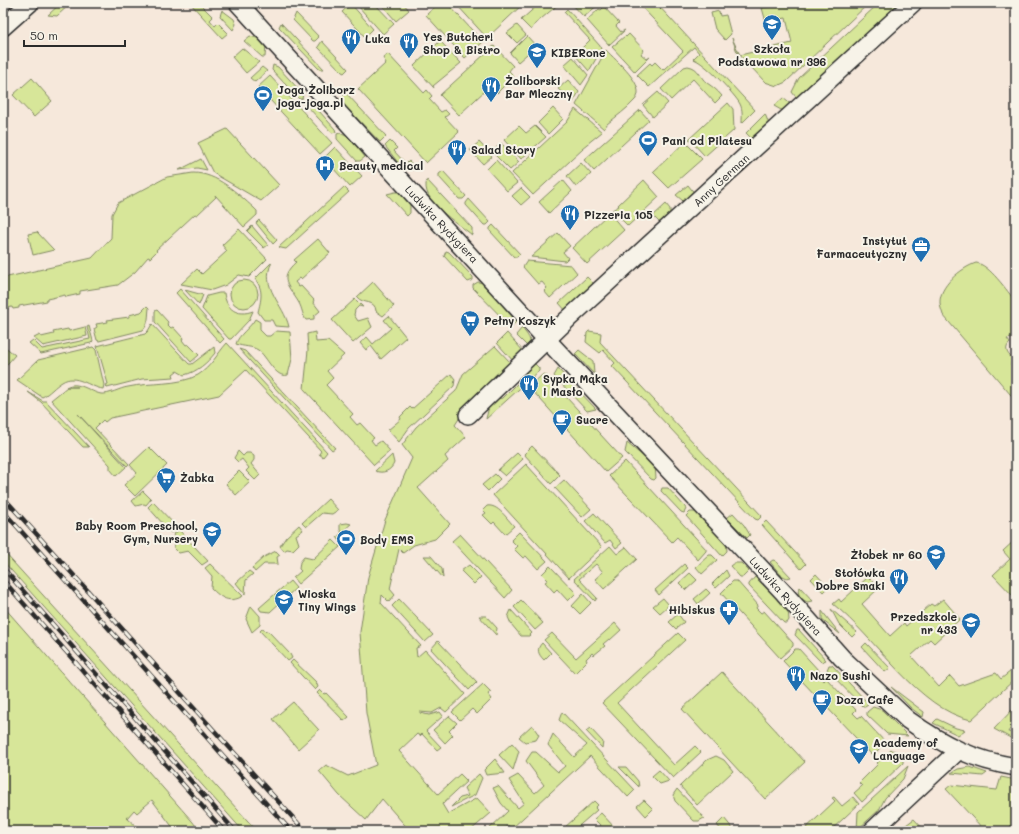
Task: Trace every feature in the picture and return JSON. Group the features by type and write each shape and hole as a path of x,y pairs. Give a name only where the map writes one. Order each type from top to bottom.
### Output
{"street":[{"path":"3,27 30,3"},
{"name":"Ludwika Rydygiera","path":"238,3 547,340 779,588 842,658 908,720 958,751 986,761 1016,767"},
{"name":"Anny German","path":"547,340 913,3"},
{"path":"468,416 547,340"},
{"path":"872,831 958,751"}],"green space":[{"path":"61,3 71,3 57,16 48,15"},
{"path":"190,3 199,3 213,17 210,20 215,26 218,23 228,33 222,38"},
{"path":"360,3 374,3 394,24 383,34 358,6"},
{"path":"380,3 403,3 409,10 396,21"},
{"path":"439,3 447,3 483,42 465,58 426,15"},
{"path":"459,3 524,3 487,38 457,5"},
{"path":"540,3 560,3 535,24 531,30 521,20"},
{"path":"571,3 594,3 596,5 600,3 584,17"},
{"path":"638,3 656,3 755,110 742,123 742,111 740,104 712,72 693,59 699,53 694,47 649,87 637,75 650,63 652,65 655,62 663,70 683,51"},
{"path":"788,3 869,3 786,82 777,86 765,82 737,52 732,38 740,55 792,43 786,18 766,22 762,8"},
{"path":"879,3 903,3 799,101 792,92 799,78"},
{"path":"351,4 373,29 365,37 342,12"},
{"path":"604,7 619,23 616,26 621,32 625,30 609,45 587,20 599,9 601,10"},
{"path":"567,9 600,46 601,50 589,71 575,55 590,40 564,12"},
{"path":"222,10 234,19 236,24 233,30 220,16"},
{"path":"719,11 720,16 726,15 731,34 725,40 715,29 711,13"},
{"path":"296,13 319,37 315,41 313,41 293,20"},
{"path":"281,23 324,69 319,69 279,27"},
{"path":"517,25 526,35 517,43 507,33"},
{"path":"629,34 644,50 641,54 647,59 650,57 635,72 612,47"},
{"path":"250,36 257,38 266,44 265,57 262,57 244,41"},
{"path":"527,36 536,46 518,62 510,53"},
{"path":"322,41 348,69 344,73 318,47"},
{"path":"440,41 461,63 433,86 434,88 414,66"},
{"path":"494,46 513,66 509,71 514,76 497,93 490,86 459,115 440,95 486,53 485,52"},
{"path":"242,48 259,62 246,73 232,57"},
{"path":"606,50 629,74 634,81 638,94 632,104 607,124 604,129 576,105"},
{"path":"388,54 424,93 427,90 432,96 429,99 441,112 445,110 449,114 445,117 459,132 426,163 358,89 386,63 383,58"},
{"path":"573,57 588,75 581,85 564,65"},
{"path":"273,65 278,67 303,94 302,99 299,99 272,70"},
{"path":"688,66 695,69 704,81 722,96 715,103 693,79 671,100 661,89 684,67"},
{"path":"262,67 267,71 255,82 250,78"},
{"path":"270,76 332,143 320,154 258,87"},
{"path":"32,78 52,101 34,117 13,95"},
{"path":"568,80 579,92 573,102 558,89"},
{"path":"658,92 668,103 653,117 643,105"},
{"path":"346,93 386,136 380,142 339,100"},
{"path":"783,98 793,106 781,110 774,106"},
{"path":"308,102 311,102 336,132 332,133 307,106"},
{"path":"728,103 733,109 734,130 705,156 689,139"},
{"path":"553,108 563,119 548,134 538,123"},
{"path":"575,109 602,132 582,148 583,149 533,195 512,173 567,122"},
{"path":"640,110 649,120 594,171 584,160"},
{"path":"765,114 769,124 754,141 746,133"},
{"path":"800,114 802,116 577,323 576,322"},
{"path":"519,126 526,133 535,126 546,137 521,159 504,140"},
{"path":"227,129 279,185 261,201 213,173 198,143"},
{"path":"340,133 350,138 365,157 360,161 357,161 337,139 337,134"},
{"path":"390,141 397,148 394,151 406,164 409,161 418,170 403,169 385,146"},
{"path":"479,142 492,156 483,164 470,150"},
{"path":"685,142 702,159 669,188 653,172"},
{"path":"501,143 519,162 510,170 492,152"},
{"path":"335,147 362,176 350,187 324,158"},
{"path":"201,159 207,170 197,168 179,170"},
{"path":"496,160 517,183 507,191 487,169"},
{"path":"581,163 591,174 576,187 567,176"},
{"path":"443,171 466,196 463,199 459,199 439,177 439,174"},
{"path":"193,173 210,176 226,185 254,208 257,211 257,215 244,227 215,195 216,197 197,215 195,214 156,250 157,251 150,258 148,257 135,272 118,285 80,291 80,294 66,297 65,295 47,299 47,301 19,306 19,308 13,309 12,307 3,309 3,278 92,258 111,238 112,214 118,203 167,177"},
{"path":"427,180 472,228 472,235 441,211 434,203 426,188"},
{"path":"563,180 572,191 549,213 539,202"},
{"path":"644,180 659,197 628,226 612,210 619,206 618,205"},
{"path":"688,185 696,195 683,201 676,195"},
{"path":"344,187 349,192 286,249 279,247"},
{"path":"521,188 530,197 521,205 512,196"},
{"path":"402,192 410,200 410,213 407,216 387,194"},
{"path":"469,199 490,222 487,225 484,225 466,205"},
{"path":"666,204 670,209 670,217 662,225 653,216"},
{"path":"609,213 624,230 587,264 572,248"},
{"path":"259,220 277,240 273,244 256,223"},
{"path":"493,225 520,254 517,257 514,257 490,231 490,228"},
{"path":"252,226 268,245 264,248 247,231"},
{"path":"239,229 267,259 249,277 239,275 226,285 212,290 181,284 197,269 202,274 227,251 222,245"},
{"path":"37,232 54,250 33,255 28,234"},
{"path":"558,233 570,246 563,252 568,258 565,261 531,257"},
{"path":"318,239 330,253 301,279 300,278 295,282 299,287 301,286 314,300 313,302 320,311 314,316 314,319 306,320 286,278 290,268 296,262 294,260"},
{"path":"446,251 449,252 473,277 473,280 468,282 444,256"},
{"path":"527,261 571,265 577,273 550,298 544,291 547,288 542,282 538,284 523,267"},
{"path":"272,262 268,279 270,287 289,327 275,326 272,320 264,320 258,312 261,291 255,279"},
{"path":"976,263 992,273 1016,302 1016,337 1007,339 1010,343 1007,349 1012,358 1011,365 1016,366 1016,401 943,315 940,303 943,290 958,273"},
{"path":"587,277 594,284 567,312 559,303"},
{"path":"244,280 254,284 258,294 254,304 244,308 234,304 230,294 234,284"},
{"path":"373,282 394,306 383,316 376,311 375,307 371,303 362,301 357,297"},
{"path":"478,282 486,283 516,322 511,327 473,288 473,285"},
{"path":"180,289 224,339 220,343 176,293"},
{"path":"185,290 203,295 199,305"},
{"path":"224,293 227,303 233,310 242,313 253,311 249,320 231,339 229,339 202,309 207,296"},
{"path":"355,299 363,307 359,306 355,310 354,315 358,321 368,318 372,327 353,343 332,320"},
{"path":"147,306 149,308 148,320 143,330 99,341 97,340 94,329 97,327 96,324 108,322 107,320 129,317 129,315 141,312"},
{"path":"157,310 168,322 167,324 171,328 173,327 183,338 182,340 186,345 188,344 199,355 191,362 155,322 155,311"},
{"path":"389,316 406,337 381,359 371,346 366,350 360,343 367,337 373,344 391,328 384,320"},
{"path":"255,319 260,322 260,330 266,336 270,336 276,331 290,332 292,359 288,375 279,374 258,350 236,344 239,337"},
{"path":"152,324 189,364 192,364 214,347 215,353 201,367 189,374 184,375 177,371 173,374 174,377 142,379 107,388 106,385 108,384 97,346 145,334"},
{"path":"89,326 93,341 91,343 41,354 29,343 33,340 42,349 90,339 87,327"},
{"path":"85,327 87,336 43,346 34,338 40,335 41,337 54,334 53,332 68,329 69,331"},
{"path":"522,328 530,340 529,348 516,335"},
{"path":"589,331 601,333 600,342 762,516 758,520 755,519 612,366 615,363 603,350 600,353 586,342 587,333"},
{"path":"315,332 316,342 328,341 344,355 327,371 333,378 326,385 353,414 350,417 357,425 360,423 374,438 371,440 375,445 381,441 390,451 374,465 304,389 308,350 307,334"},
{"path":"507,333 524,352 514,362 497,343"},
{"path":"227,343 327,452 323,457 319,454 321,451 246,370 219,395 110,418 105,422 103,420 95,428 129,464 127,466 78,414 126,467 116,476 110,469 110,465 51,400 70,385 75,385 104,394 137,386 182,381 203,372"},
{"path":"3,345 15,355 3,369"},
{"path":"495,346 510,362 510,365 467,406 455,425 466,437 445,456 448,461 418,488 450,524 435,539 414,545 403,553 399,549 390,589 395,595 389,602 382,595 381,603 421,646 416,648 417,657 425,650 465,694 446,712 441,708 432,713 420,712 429,715 440,712 443,716 426,731 441,747 437,750 422,734 420,736 417,734 399,751 438,794 460,774 467,781 442,804 448,814 477,798 491,813 470,831 410,831 382,799 366,820 339,795 319,771 326,765 348,776 376,765 366,713 360,632 368,577 385,520 412,458 402,445 416,427 456,391 463,374"},
{"path":"93,347 96,350 104,385 103,389 72,379 59,384 42,397 17,380 38,360"},
{"path":"239,349 245,351 335,448 332,450"},
{"path":"579,350 593,361 594,374 575,354"},
{"path":"533,362 539,368 539,371 486,419 489,406 495,399 503,398 524,377 527,369"},
{"path":"558,369 596,409 587,411 554,376"},
{"path":"451,374 455,379 454,386 409,428 399,442 388,430 401,419 400,417 410,407 412,409"},
{"path":"545,374 622,458 606,472 529,387"},
{"path":"28,392 43,401 46,401 89,447 83,447 41,402"},
{"path":"627,443 655,466 656,478 654,480 651,479 625,452"},
{"path":"532,446 560,475 551,484 524,454"},
{"path":"149,447 167,465 135,496 124,485 137,473 130,465"},
{"path":"238,451 243,456 246,453 250,453 254,456 254,460 251,464 260,475 255,480 246,471 249,468 242,459 238,462 234,458"},
{"path":"517,453 523,459 505,476 498,470"},
{"path":"392,455 394,463 389,470 384,472 375,471"},
{"path":"625,461 706,549 698,560 677,537 672,542 609,476"},
{"path":"526,464 602,547 569,578 493,495"},
{"path":"239,471 250,482 236,495 226,484"},
{"path":"495,474 500,479 488,491 482,485"},
{"path":"564,480 591,509 582,517 555,488"},
{"path":"662,488 668,488 685,507 686,509 684,513 681,512 661,491"},
{"path":"143,491 151,499 146,505 136,506 132,501"},
{"path":"328,499 338,510 332,514 322,513 306,527 302,523"},
{"path":"153,502 177,527 171,533 148,507"},
{"path":"487,506 495,507 514,526 505,534 494,522 492,524 483,515 486,513 483,510"},
{"path":"690,512 699,512 726,542 727,551 722,556 686,516"},
{"path":"594,513 622,543 616,548 610,540 605,543 585,521"},
{"path":"733,513 744,525 750,535 747,538 727,518"},
{"path":"766,521 806,564 801,569 762,525"},
{"path":"340,524 351,524 345,529 351,537 343,545 337,537 342,533 340,530"},
{"path":"299,525 303,530 296,535 299,544 293,550 287,549 284,551 280,546 286,537"},
{"path":"179,530 208,561 202,565 188,551 179,553 174,548 175,538 173,535"},
{"path":"519,532 547,561 538,569 526,556 523,558 514,549 517,546 511,540"},
{"path":"460,534 512,590 505,598 452,541"},
{"path":"1016,539 1016,599 993,575 1010,559 1003,551"},
{"path":"333,540 340,547 298,584 293,578 301,571 299,569 300,562 304,557 313,559"},
{"path":"610,546 617,554 626,547 637,559 604,589 595,579 603,572 596,564 579,579 597,598 595,601 574,579"},
{"path":"3,551 257,831 243,831 3,561"},
{"path":"276,551 280,555 277,557 278,564 264,564 255,572 252,568 264,557"},
{"path":"709,555 712,555 717,560 702,574 696,567"},
{"path":"424,556 431,556 442,569 443,578"},
{"path":"773,560 776,561 791,577 787,578 781,575 770,562"},
{"path":"734,563 741,563 749,571 743,577 740,577 730,566"},
{"path":"210,564 243,596 234,600 229,600 218,595 211,588 212,576 205,568"},
{"path":"684,564 688,568 659,595 655,590"},
{"path":"469,565 481,577 474,584 461,571"},
{"path":"550,566 576,593 568,601 557,589 554,592 545,582 548,580 542,574"},
{"path":"726,570 729,576 716,588 712,584"},
{"path":"249,571 253,574 246,580 245,594 236,583"},
{"path":"690,573 697,580 686,590 679,583"},
{"path":"816,574 828,587 823,592 811,579"},
{"path":"755,577 788,609 789,620 787,623 784,623 749,586"},
{"path":"868,577 879,588 862,604 890,636 904,623 906,626 931,604 934,606 943,599 960,619 934,643 930,639 911,656 939,687 950,676 959,686 996,673 1001,679 1016,667 1016,678 971,720 952,713 933,702 898,671 849,618 833,604 839,599 841,602"},
{"path":"290,581 296,588 270,612 261,611 259,608"},
{"path":"733,581 737,581 758,605 756,608 761,613 764,611 793,643 793,646 780,658 721,593"},
{"path":"800,587 813,601 807,602 800,598 798,591"},
{"path":"706,589 710,593 698,604 694,599"},
{"path":"583,594 591,603 580,614 572,606"},
{"path":"663,598 669,605 660,613 653,606"},
{"path":"399,599 433,635 425,642 392,606"},
{"path":"521,600 543,623 535,630 514,607"},
{"path":"3,606 200,831 172,831 174,829 152,800 137,813 134,810 127,818 136,826 133,831 3,831"},
{"path":"251,606 260,616 260,625 252,632 246,619"},
{"path":"831,609 857,632 852,637 839,624"},
{"path":"511,610 532,633 529,636 521,636 511,624 508,617"},
{"path":"822,611 840,634 822,620"},
{"path":"678,614 684,622 676,629 669,622"},
{"path":"479,616 486,616 497,628 496,635"},
{"path":"615,623 621,630 603,644 605,646 594,655 592,653 586,659 587,661 575,673 544,640 552,633 576,658"},
{"path":"262,629 269,632 292,658 288,661 260,631"},
{"path":"797,630 799,630 826,660 821,662 795,635"},
{"path":"678,633 685,640 617,703 674,765 695,746 701,752 673,778 602,703"},
{"path":"438,641 477,682 469,690 431,649"},
{"path":"542,643 551,653 544,660 538,652 538,649"},
{"path":"866,643 890,668 885,672 862,647"},
{"path":"795,649 799,649 820,672 818,675 823,681 826,678 856,710 853,713 858,718 861,716 885,742 873,756 783,661"},
{"path":"293,660 316,682 318,687 315,690 290,663"},
{"path":"829,665 832,665 867,702 868,705 863,707 827,670"},
{"path":"722,672 805,762 765,799 682,709"},
{"path":"483,684 491,692 488,694 492,699 477,714 472,709 460,720 452,712"},
{"path":"891,687 924,712 923,717 911,708"},
{"path":"320,690 324,694 326,693 349,717 344,721 317,693"},
{"path":"293,702 319,730 298,749 273,719"},
{"path":"1016,706 1016,720 1008,732 1016,733 1016,741 994,729"},
{"path":"873,707 882,710 908,736 887,734 867,715 867,712"},
{"path":"562,712 635,790 628,797 590,756 511,829 508,825 501,831 487,831 508,811 501,803 493,788 498,786 518,808 524,803 509,780 518,775 535,793 544,785 526,761 532,752 536,752 558,772 565,766 548,745 553,734 574,757 587,745 559,720"},
{"path":"449,716 457,723 449,731 453,735 445,743 433,730"},
{"path":"937,719 956,728 965,730 958,735 933,723"},
{"path":"532,725 539,735 536,740 525,742 519,737"},
{"path":"590,728 603,742 602,748 586,731"},
{"path":"512,743 519,751 513,770 499,755"},
{"path":"891,750 895,751 903,760 903,763 862,802 854,793 862,786 859,783"},
{"path":"716,756 724,760 733,771 697,805 680,786 707,760"},
{"path":"495,759 505,773 486,775 484,770"},
{"path":"908,766 903,779 885,798 879,810 857,830 858,812"},
{"path":"619,767 626,767 638,781 639,787"},
{"path":"970,767 987,773 983,776 951,773 958,769"},
{"path":"659,770 669,781 660,784 652,776"},
{"path":"479,774 482,778 475,795 451,807 460,798 468,796 464,788"},
{"path":"1001,777 1016,780 1016,831 985,831 946,789 951,785 997,790"},
{"path":"677,789 704,818 699,821 694,821 675,801 673,795"},
{"path":"834,797 842,806 853,797 859,804 830,831 803,831 835,801 832,798"},
{"path":"644,800 653,809 646,816 637,806"},
{"path":"594,801 598,805 595,808 597,810 573,831 567,831 564,828"},
{"path":"601,813 616,829 614,831 606,831 594,819"},
{"path":"724,818 733,829 731,831 722,831 717,825"},
{"path":"914,819 925,831 898,831"}],"railway":[{"path":"3,497 305,831"},
{"path":"3,511 291,831"},
{"path":"3,568 235,831"},
{"path":"3,580 224,831"}],"place":[{"name":"Szkoła Podstawowa nr 396","path":"772,41"},
{"name":"Luka","path":"351,55"},
{"name":"Yes Butcher! Shop & Bistro","path":"409,59"},
{"name":"KIBERone","path":"537,69"},
{"name":"Żoliborski Bar Mleczny","path":"491,103"},
{"name":"Joga Żoliborz joga-joga.pl","path":"263,112"},
{"name":"Pani od Pilatesu","path":"648,157"},
{"name":"Salad Story","path":"457,166"},
{"name":"Beauty medical","path":"325,182"},
{"name":"Pizzeria 105","path":"570,231"},
{"name":"Instytut Farmaceutyczny","path":"921,263"},
{"name":"Pełny Koszyk","path":"470,337"},
{"name":"Sypka Mąka i Masło","path":"529,401"},
{"name":"Sucre","path":"562,436"},
{"name":"Żabka","path":"166,494"},
{"name":"Baby Room Preschool, Gym, Nursery","path":"212,548"},
{"name":"Body EMS","path":"346,556"},
{"name":"Żłobek nr 60","path":"936,571"},
{"name":"Stołówka Dobre Smaki","path":"899,595"},
{"name":"Wioska Tiny Wings","path":"284,616"},
{"name":"Hibiskus","path":"729,626"},
{"name":"Przedszkole nr 433","path":"971,639"},
{"name":"Nazo Sushi","path":"796,692"},
{"name":"Doza Cafe","path":"822,716"},
{"name":"Academy of Language","path":"859,765"}]}
